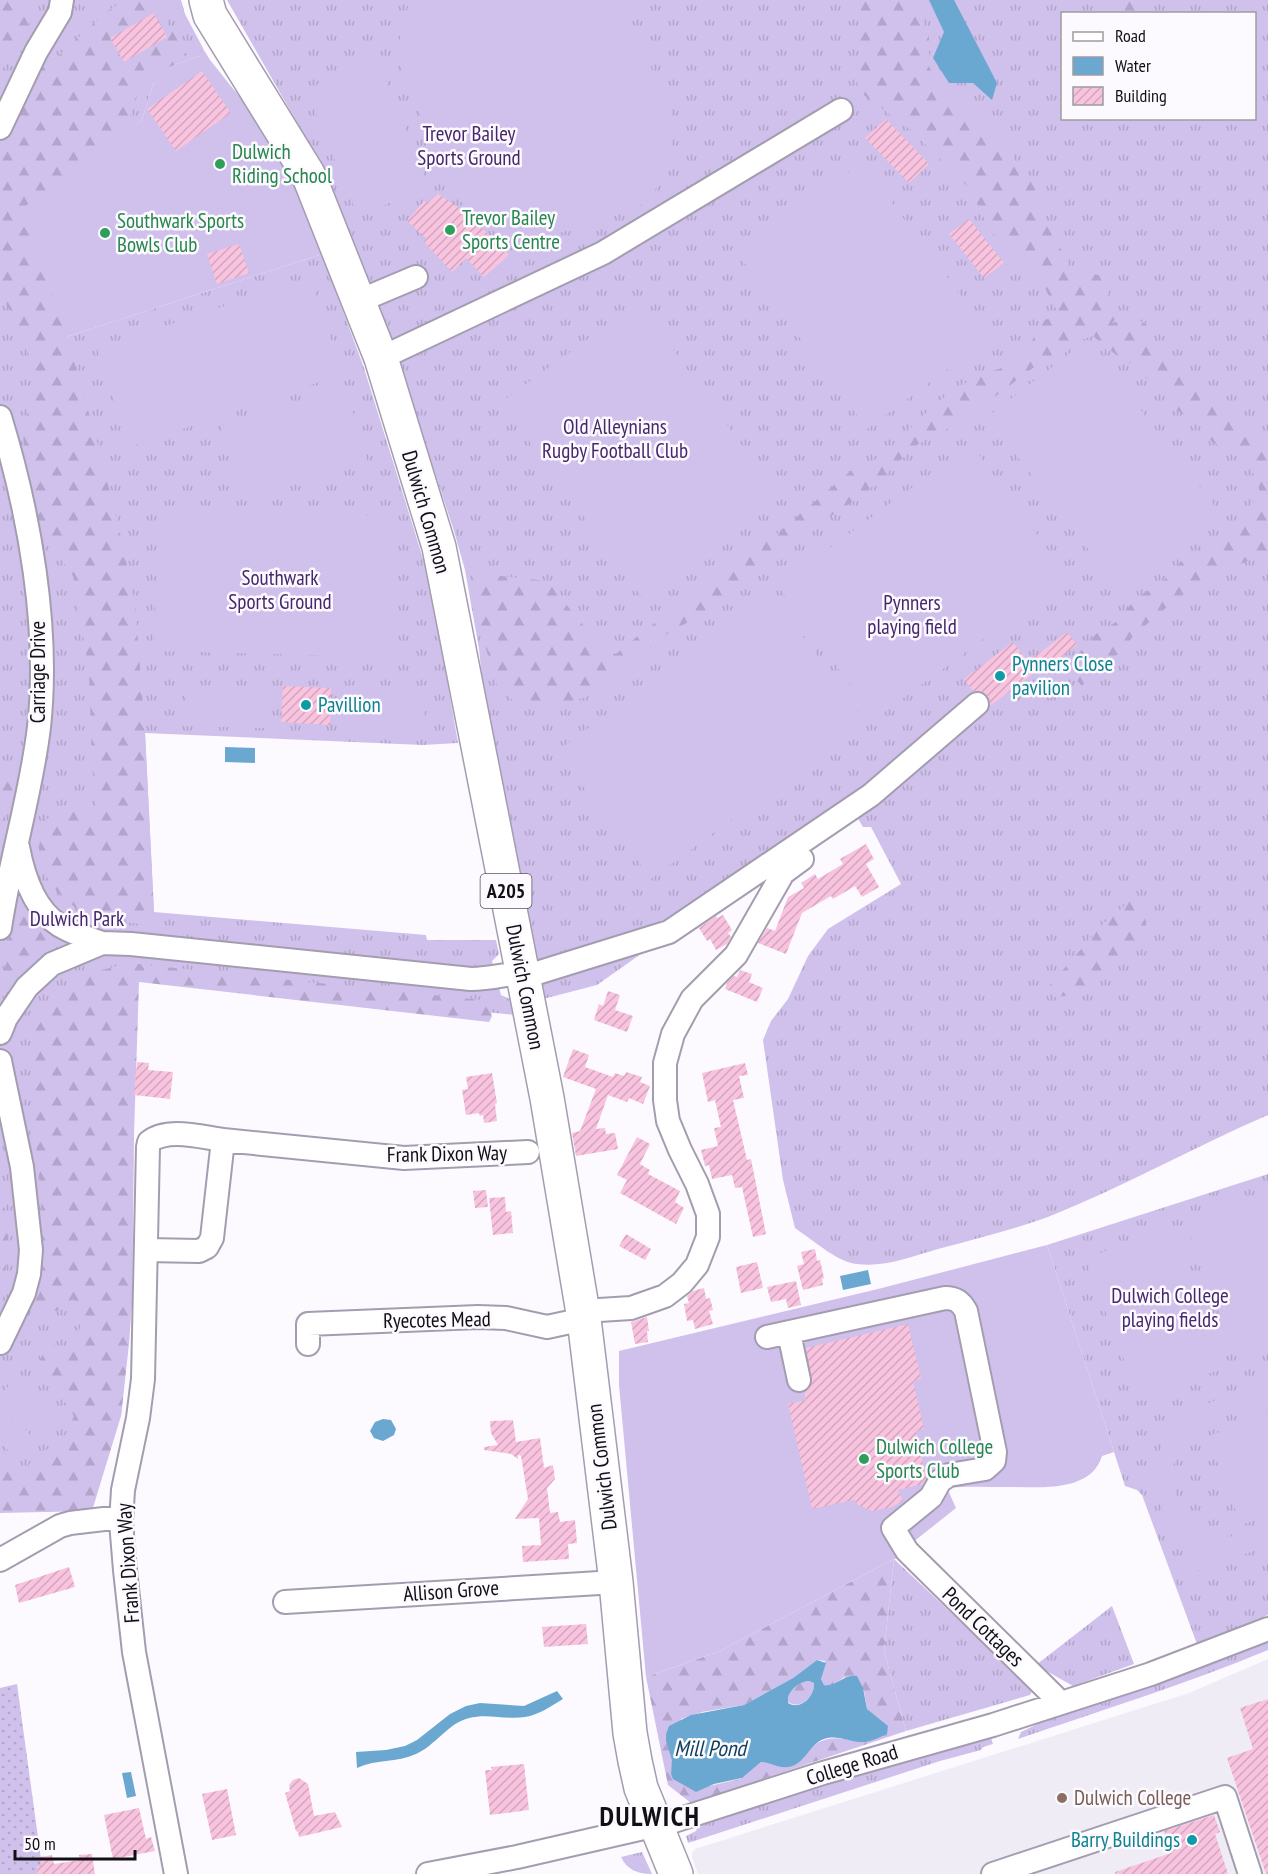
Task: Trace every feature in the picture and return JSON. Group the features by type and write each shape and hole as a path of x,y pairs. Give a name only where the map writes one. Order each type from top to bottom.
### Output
{"highway":[{"name":"Dulwich Common","path":"206,0 210,15 308,174 381,358 439,547 557,1152 584,1315 616,1582 630,1734 641,1788 676,1874"}],"street":[{"path":"0,128 28,68 65,4"},
{"path":"381,358 603,253 841,110"},
{"path":"359,301 416,277"},
{"name":"Carriage Drive","path":"0,417 22,501 33,558 39,611 41,674 39,726 0,928"},
{"path":"17,842 30,889 44,909 57,924 102,943 131,944 471,979 489,979 507,975 522,976 669,932 871,795 977,704"},
{"path":"584,1315 631,1308 665,1296 682,1283 697,1265 708,1238 708,1215 697,1184 668,1120 665,1100 665,1063 674,1035 692,999 736,955 783,873 802,859"},
{"path":"0,1033 15,1002 39,974 52,964 102,943"},
{"path":"0,1061 22,1167 31,1250 29,1274 24,1293 0,1343"},
{"name":"Frank Dixon Way","path":"176,1874 134,1652 124,1570 121,1517 123,1490 138,1418 143,1379 149,1142 160,1135 174,1134 404,1158 528,1152"},
{"path":"146,1250 199,1251 207,1247 212,1238 222,1140"},
{"name":"Pond Cottages","path":"799,1380 778,1335 945,1298 957,1300 962,1305 968,1323 994,1461 985,1469 949,1475 940,1481 931,1497 893,1528 907,1551 1054,1696 1058,1704"},
{"name":"Ryecotes Mead","path":"308,1344 308,1324 478,1317 507,1318 547,1327 584,1315"},
{"path":"0,1560 65,1525 121,1517"},
{"name":"Allison Grove","path":"285,1602 616,1582"},
{"name":"College Road","path":"428,1874 519,1865 692,1816 823,1773 1152,1674 1268,1629"},
{"path":"993,1874 1225,1797 1251,1874"}],"shaded area":[{"name":"Dulwich College","path":"1268,1659 1268,1874 698,1874 692,1858 695,1849 1189,1693"}],"green space":[{"path":"0,0 181,0 185,14 204,50 200,56 157,71 142,120 107,147 66,337 322,254 364,368 425,565 458,743 423,745 145,733 154,912 426,935 427,940 496,940 499,954 492,961 501,995 510,999 515,1015 135,976 132,1302 121,1416 0,1513"},
{"path":"0,0 38,0 26,33 3,68 0,77"},
{"path":"126,0 153,0 187,55 138,93 128,123 102,164 38,235 98,445 135,603 145,733 154,912 150,925 101,917 73,905 50,882 40,861 39,843 42,820 68,812 97,811 92,764 89,671 73,576 28,515 23,431 36,380 19,328 0,292 0,168 9,133 36,64 52,62 107,11"},
{"path":"227,0 1268,0 1268,1115 1048,1217 898,1261 867,1265 842,1260 795,1228 783,1180 763,1040 771,1021 788,999 808,956 828,929 901,884 871,827 863,827 857,817 672,932 597,985 543,999 485,706 479,649 465,570 404,379 311,147"},
{"name":"Trevor Bailey Sports Ground","path":"413,0 622,0 673,118 672,157 649,202 513,249 454,195 396,55 407,9"},
{"path":"853,0 912,0 929,36 929,67 948,96 1002,139 1016,162 1034,184 1040,207 1072,272 1109,276 1108,291 1119,315 1112,323 1133,317 1147,325 1155,343 1192,377 1213,402 1268,446 1268,550 1256,558 1227,569 1179,597 1135,634 1119,654 1098,664 1082,686 1070,673 1069,664 1096,634 1118,621 1135,599 1163,581 1186,556 1219,541 1239,521 1260,493 1256,477 1240,458 1212,442 1199,424 1178,411 1162,390 1147,379 1138,367 1120,358 1093,336 1081,340 1062,355 1037,365 964,420 918,444 864,494 836,513 796,535 756,576 729,591 704,613 667,634 596,694 562,704 519,706 497,686 474,608 474,573 547,581 601,647 616,654 645,630 712,583 738,554 771,539 853,469 881,457 934,405 957,387 988,372 1012,365 1032,341 1041,321 1054,317 1061,318 1042,283 1016,254 990,231 970,189 911,130 857,90 860,27"},
{"path":"1102,0 1135,0 1141,12 1107,12"},
{"path":"204,50 276,147 297,189 322,254 66,337 50,287 21,212 24,207 142,120 157,71 200,56 199,53"},
{"path":"378,60 429,187 358,216 306,89"},
{"path":"862,162 991,337 867,429 738,254"},
{"path":"310,277 343,374 130,447 97,349"},
{"name":"Old Alleynians Rugby Football Club","path":"639,302 779,497 641,596 501,402"},
{"path":"1087,340 1223,517 1123,594 987,417"},
{"path":"346,389 368,463 243,500 221,425"},
{"name":"Pynners playing field","path":"971,444 1068,577 875,719 778,586"},
{"name":"Southwark Sports Ground","path":"158,509 395,516 391,657 154,651"},
{"path":"771,593 865,721 651,879 557,751"},
{"path":"187,685 269,687 268,728 185,726"},
{"path":"342,692 425,694 424,735 341,733"},
{"path":"6,770 14,775 19,783 17,797 6,811 0,843 0,771"},
{"path":"16,896 27,897 49,930 73,942 55,961 33,952 25,962 20,996 12,1000 5,998 2,984"},
{"path":"1135,897 1143,903 1147,932 1075,995 1054,997 1049,986 1103,924"},
{"path":"128,963 481,1000 490,1007 492,1016 489,1022 139,982 132,1302 121,1416 92,1511 0,1513 0,1457 12,1466 24,1468 66,1434 74,1416 39,1363 47,1345 74,1347 81,1324 73,1299 61,1310 32,1313 42,1280 43,1248 41,1195 32,1104 33,1034 57,997 84,975"},
{"name":"Dulwich College playing fields","path":"1268,1174 1268,1615 1197,1644 1142,1495 1137,1490 1125,1486 1047,1245"},
{"path":"0,1177 8,1241 3,1301 0,1306"},
{"path":"1268,1190 1268,1352 1239,1363 1185,1222"},
{"path":"1174,1225 1228,1366 1140,1401 1085,1259"},
{"name":"Dulwich College Sports Club","path":"1047,1245 1114,1452 1102,1456 1096,1468 1087,1476 1062,1485 947,1488 956,1508 912,1543 901,1558 894,1559 720,1651 646,1677 619,1385 619,1351 882,1288"},
{"path":"20,1375 61,1416 42,1435 1,1393"},
{"path":"1268,1382 1268,1401 1215,1420 1188,1437 1178,1451 1173,1466 1173,1482 1176,1497 1183,1511 1193,1523 1223,1536 1246,1534 1268,1527 1268,1546 1191,1573 1185,1557 1204,1550 1178,1531 1160,1505 1154,1475 1163,1443 1182,1417 1195,1409"},
{"path":"0,1404 36,1441 17,1459 0,1442"},
{"path":"1268,1414 1268,1515 1241,1525 1208,1436"},
{"path":"894,1559 1033,1690 1030,1695 906,1731 884,1651"},
{"path":"894,1559 884,1651 906,1731 691,1803 668,1785 646,1677 720,1651","holes":["817,1660 825,1661 821,1679 824,1685 833,1686 844,1677 864,1691 867,1709 870,1712 845,1739 826,1739 811,1748 803,1758 761,1762 740,1779 709,1786 671,1774 681,1719 702,1712 744,1705 793,1678"]},
{"path":"1112,1606 1134,1664 1073,1686 1036,1665"},
{"path":"1268,1639 1268,1650 1018,1739 1021,1732 1052,1717"},
{"path":"809,1681 814,1683 814,1688 806,1701 798,1705 788,1702 788,1697 794,1688"},
{"path":"17,1684 43,1874 0,1874 0,1688"},
{"path":"991,1738 993,1744 981,1750 940,1761 688,1843 686,1836 696,1831 698,1826 858,1773 977,1739"},
{"path":"642,1852 652,1874 634,1870 626,1865 621,1857"}],"water":[{"path":"929,0 954,0 997,83 992,100 973,83 949,83 933,58 944,32"},
{"path":"225,747 255,748 255,763 225,762"},
{"path":"868,1270 871,1284 843,1290 840,1276"},
{"path":"383,1419 391,1420 396,1429 394,1435 383,1441 374,1438 370,1431 375,1422"},
{"name":"Mill Pond","path":"817,1660 826,1663 821,1679 824,1685 857,1676 863,1688 867,1709 888,1726 887,1734 865,1742 824,1739 814,1745 803,1759 794,1765 781,1767 761,1762 742,1778 714,1784 696,1792 673,1779 672,1760 666,1741 669,1726 691,1715 744,1705 793,1678","holes":["809,1681 814,1683 812,1693 806,1701 798,1705 788,1703 788,1697 796,1686"]},
{"path":"557,1691 563,1699 535,1714 518,1718 483,1716 469,1718 448,1729 416,1754 357,1768 356,1752 405,1746 417,1740 450,1714 466,1706 480,1703 524,1706"},
{"path":"131,1772 136,1796 127,1798 122,1773"}],"building":[{"path":"154,13 167,37 124,62 110,38"},
{"path":"202,71 231,113 176,151 147,109"},
{"path":"886,119 929,164 909,183 865,138"},
{"name":"Trevor Bailey Sports Centre","path":"438,194 468,214 509,255 484,277 466,258 452,272 424,242 426,238 407,221 424,201 428,202"},
{"path":"969,219 1004,263 984,278 949,234"},
{"path":"239,244 249,273 217,284 207,254"},
{"name":"Pynners Close pavilion","path":"1067,632 1077,645 1049,667 1046,664 990,706 987,695 981,691 973,691 964,679 1013,642 1028,662"},
{"name":"Pavillion","path":"283,686 331,688 330,725 281,722"},
{"path":"866,844 874,859 866,864 879,887 862,897 855,886 833,899 831,896 802,913 786,954 758,943 767,928 775,931 788,897 804,888 801,883 815,874 818,879 843,864 840,859"},
{"path":"723,915 732,930 728,933 731,937 727,944 716,950 710,939 707,941 699,928 716,916 717,918"},
{"path":"740,970 752,974 749,982 763,988 757,1002 725,989 727,983 734,976 737,977"},
{"path":"608,991 620,995 615,1010 633,1016 627,1032 594,1020 599,1004 603,1006"},
{"path":"573,1049 589,1055 585,1067 613,1077 615,1073 624,1076 626,1072 642,1077 640,1082 650,1086 643,1104 629,1098 627,1102 608,1095 596,1129 605,1128 606,1134 615,1133 618,1149 576,1156 572,1133 580,1131 596,1089 563,1077"},
{"path":"137,1062 149,1063 148,1070 173,1072 170,1099 134,1095"},
{"path":"745,1063 748,1075 739,1076 744,1098 733,1100 747,1160 751,1159 766,1234 753,1237 742,1187 735,1188 732,1175 712,1179 709,1165 705,1166 701,1150 718,1146 714,1128 721,1127 715,1100 708,1102 702,1073"},
{"path":"492,1073 497,1103 495,1104 497,1121 484,1123 483,1115 480,1116 479,1113 466,1115 462,1090 468,1089 466,1077"},
{"path":"637,1137 650,1144 640,1164 650,1170 648,1174 680,1191 675,1202 684,1208 676,1224 620,1193 627,1180 617,1175"},
{"path":"486,1190 488,1207 475,1208 473,1191"},
{"path":"505,1197 506,1212 511,1211 513,1233 493,1235 489,1198"},
{"path":"626,1234 651,1249 645,1260 619,1246"},
{"path":"815,1249 824,1278 822,1279 823,1285 803,1290 797,1266 804,1264 801,1252"},
{"path":"757,1262 763,1288 741,1293 736,1267"},
{"path":"796,1281 801,1305 788,1308 786,1299 771,1302 767,1287"},
{"path":"704,1288 706,1299 710,1298 713,1310 709,1311 713,1324 695,1329 693,1320 687,1321 684,1304 689,1303 687,1296 693,1291"},
{"path":"647,1317 648,1342 635,1344 631,1322"},
{"path":"908,1324 921,1379 913,1381 924,1429 916,1431 926,1478 923,1484 898,1490 903,1501 892,1507 872,1511 858,1505 854,1500 812,1509 788,1404 806,1400 804,1392 812,1384 806,1348"},
{"path":"513,1420 516,1442 540,1438 544,1468 553,1465 555,1479 547,1488 550,1513 558,1512 560,1522 575,1520 577,1543 568,1544 569,1559 523,1562 522,1546 541,1545 539,1518 515,1519 528,1499 521,1456 518,1455 518,1459 511,1454 484,1450 484,1447 498,1445 491,1433 490,1421"},
{"path":"69,1567 75,1587 19,1603 15,1585"},
{"path":"586,1624 588,1644 544,1647 542,1627"},
{"path":"1268,1699 1268,1874 1266,1874 1227,1758 1253,1749 1240,1708"},
{"path":"524,1764 529,1810 490,1815 485,1770 492,1770 491,1767"},
{"path":"299,1778 308,1784 314,1816 335,1812 342,1827 299,1837 285,1793 290,1791 289,1785 293,1780"},
{"path":"227,1789 236,1835 212,1840 202,1794"},
{"path":"139,1808 146,1839 151,1837 155,1851 113,1859 104,1815"},
{"name":"Barry Buildings","path":"1214,1815 1220,1832 1215,1834 1228,1874 1115,1874 1115,1872 1171,1853 1164,1831"},
{"path":"92,1854 95,1874 37,1874 37,1866 41,1866 40,1857 52,1855 54,1864 80,1860 79,1855"}],"place":[{"name":"Dulwich Riding School","path":"220,164"},
{"name":"Trevor Bailey Sports Centre","path":"450,230"},
{"name":"Southwark Sports Bowls Club","path":"105,233"},
{"name":"Pynners Close pavilion","path":"1000,676"},
{"name":"Pavillion","path":"306,705"},
{"name":"Dulwich College Sports Club","path":"864,1459"},
{"name":"Dulwich College","path":"1062,1798"},
{"name":"Barry Buildings","path":"1192,1840"}],"district":[{"name":"DULWICH","path":"650,1817"}],"park label":[{"name":"Dulwich Park","path":"77,919"}]}
